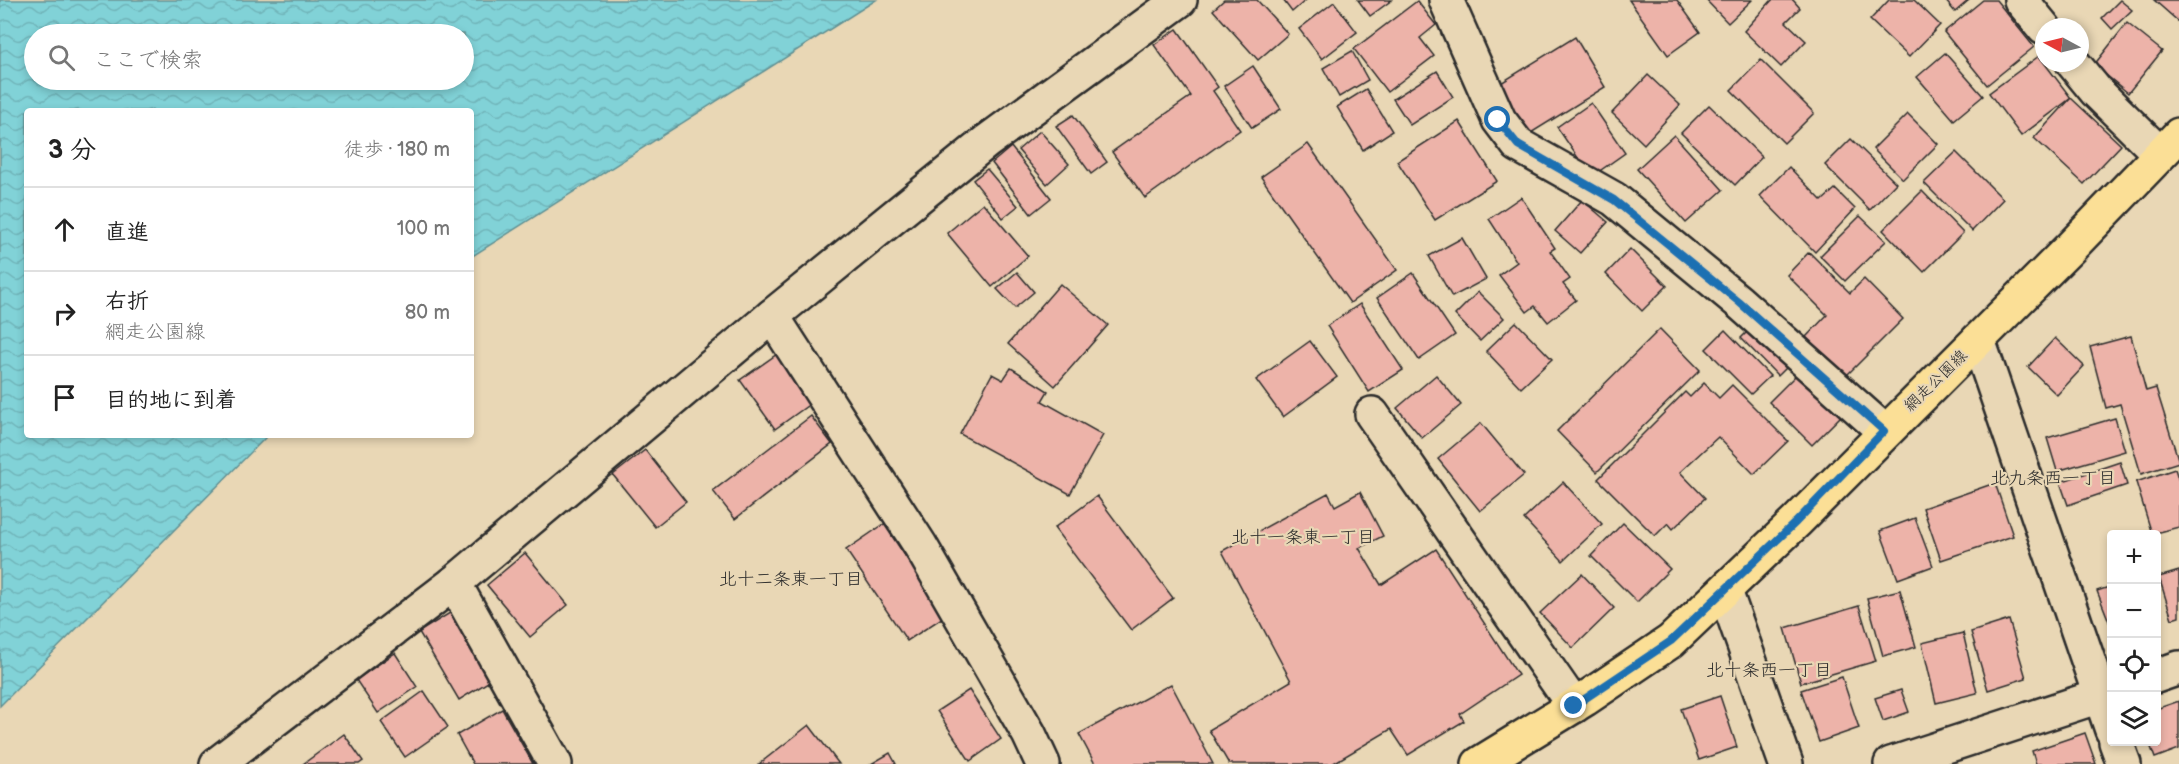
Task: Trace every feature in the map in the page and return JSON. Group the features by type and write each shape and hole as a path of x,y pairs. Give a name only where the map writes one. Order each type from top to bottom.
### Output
{"main road":[{"name":"網走公園線","path":"1479,764 1574,706 1671,641 1725,591 1978,340 2169,144"}],"street":[{"path":"217,764 454,583 772,316 986,142 1180,0"},
{"path":"1446,0 1498,120 1518,145 1614,200 1739,302 1884,431"},
{"path":"2021,0 2036,18"},
{"path":"2080,72 2096,91 2169,144"},
{"path":"772,316 920,545 1029,734 1043,764"},
{"path":"1891,764 2105,694 1978,340"},
{"path":"1372,414 1574,706"},
{"path":"454,583 555,764"},
{"path":"1725,591 1786,764"},
{"path":"2161,675 2179,668"},
{"path":"2118,746 2124,764"}],"water":[{"path":"0,0 876,0 474,255 474,108 24,108 24,438 265,438 0,706"}],"building":[{"path":"1224,0 1257,0 1288,34 1258,60 1213,10"},
{"path":"1283,0 1306,0 1292,12"},
{"path":"1358,0 1392,0 1370,16"},
{"path":"1629,0 1677,0 1700,32 1668,55"},
{"path":"1706,0 1752,0 1728,23"},
{"path":"1772,0 1793,0 1800,8 1786,22 1806,41 1781,67 1744,31"},
{"path":"1889,0 1914,0 1940,25 1909,57 1870,20"},
{"path":"1945,0 1969,0 1955,12"},
{"path":"1983,0 1996,0 2034,47 1987,85 1944,32"},
{"path":"2120,0 2132,10 2112,29 2102,18"},
{"path":"2154,0 2179,0 2179,22"},
{"path":"1417,1 1436,25 1420,38 1434,56 1387,92 1354,49"},
{"path":"1334,2 1357,32 1322,59 1299,29"},
{"path":"2127,23 2162,51 2128,93 2094,65"},
{"path":"1177,29 1218,87 1213,91 1240,130 1145,198 1112,152 1191,96 1154,45"},
{"path":"1575,37 1605,87 1526,136 1496,86"},
{"path":"1352,51 1368,80 1339,97 1323,68"},
{"path":"1945,53 1983,96 1954,120 1917,77"},
{"path":"2035,59 2035,72 2051,72 2071,98 2021,136 1989,93"},
{"path":"1761,60 1814,113 1784,143 1731,90"},
{"path":"1253,66 1281,109 1252,128 1224,86"},
{"path":"1437,71 1453,97 1410,125 1393,99"},
{"path":"1648,75 1680,105 1644,144 1612,113"},
{"path":"1366,89 1392,131 1363,150 1337,107"},
{"path":"2071,98 2121,145 2084,184 2034,138"},
{"path":"1591,103 1625,153 1591,177 1557,127"},
{"path":"1709,105 1762,157 1735,185 1681,133"},
{"path":"1908,114 1938,144 1903,179 1873,149"},
{"path":"1073,115 1107,162 1091,174 1056,126"},
{"path":"1459,121 1497,181 1435,220 1397,161"},
{"path":"1040,131 1069,164 1047,184 1018,150"},
{"path":"1674,135 1723,190 1686,223 1637,169"},
{"path":"1851,139 1896,183 1870,210 1825,165"},
{"path":"1308,144 1397,270 1350,303 1261,177"},
{"path":"1011,147 1051,198 1031,214 992,163"},
{"path":"1956,152 2003,199 1972,231 1924,183"},
{"path":"1789,167 1822,201 1835,189 1855,209 1815,252 1760,196"},
{"path":"987,169 1018,206 1003,218 973,180"},
{"path":"1922,191 1963,233 1924,272 1883,230"},
{"path":"1521,197 1555,248 1550,251 1570,279 1563,284 1576,300 1548,322 1535,306 1527,312 1499,275 1517,262 1489,219"},
{"path":"1582,200 1608,222 1580,253 1555,231"},
{"path":"983,203 1028,256 992,287 947,233"},
{"path":"1860,216 1886,241 1845,281 1820,256"},
{"path":"1462,238 1486,279 1452,297 1429,256"},
{"path":"1630,249 1667,286 1642,311 1606,274"},
{"path":"1809,252 1850,293 1864,279 1903,319 1845,377 1806,337 1827,315 1787,275"},
{"path":"1017,272 1034,292 1015,308 997,289"},
{"path":"1413,273 1455,335 1419,360 1377,298"},
{"path":"1060,284 1108,325 1055,386 1008,344"},
{"path":"1478,292 1504,318 1480,341 1455,315"},
{"path":"1360,304 1403,370 1369,392 1327,326"},
{"path":"1516,322 1552,359 1521,388 1486,351"},
{"path":"1752,327 1789,365 1778,376 1741,338"},
{"path":"1660,329 1700,370 1597,472 1557,431"},
{"path":"1725,330 1770,376 1751,394 1706,349"},
{"path":"2131,336 2146,391 2156,388 2179,462 2141,474 2120,404 2106,408 2090,347"},
{"path":"2055,338 2084,366 2057,395 2028,367"},
{"path":"1310,341 1337,377 1283,417 1256,380"},
{"path":"780,352 814,401 775,429 740,380"},
{"path":"1011,368 1048,391 1042,401 1103,435 1070,494 960,434 992,374 1003,380"},
{"path":"1799,372 1842,415 1812,445 1769,402"},
{"path":"1436,375 1461,405 1422,438 1397,408"},
{"path":"1704,383 1719,398 1732,385 1788,441 1754,474 1718,437 1680,472 1705,498 1673,529 1668,523 1655,536 1598,479 1685,392 1690,397"},
{"path":"811,416 832,444 735,519 713,491"},
{"path":"2115,418 2125,451 2057,471 2047,438"},
{"path":"1481,423 1524,475 1480,511 1438,459"},
{"path":"645,450 686,502 655,527 613,475"},
{"path":"2120,462 2127,485 2068,505 2060,482"},
{"path":"2175,469 2179,481 2179,527 2161,532 2151,530 2136,482"},
{"path":"1563,482 1602,524 1563,561 1524,519"},
{"path":"1995,483 2013,536 1941,560 1923,508"},
{"path":"1360,492 1383,536 1359,548 1381,585 1436,549 1518,675 1460,714 1464,721 1408,755 1391,729 1332,764 1229,764 1209,730 1291,681 1222,551 1328,493 1335,506"},
{"path":"1097,496 1173,598 1131,630 1054,528"},
{"path":"1915,518 1933,566 1898,579 1880,531"},
{"path":"1623,523 1670,569 1637,602 1591,556"},
{"path":"884,524 945,616 907,641 846,550"},
{"path":"525,553 568,605 530,637 487,585"},
{"path":"2179,571 2179,617 2172,619 2161,576"},
{"path":"1582,574 1614,608 1573,648 1540,613"},
{"path":"2107,588 2107,616 2097,591"},
{"path":"1900,590 1916,647 1883,656 1867,598"},
{"path":"1859,606 1876,661 1801,683 1785,628"},
{"path":"453,611 493,679 459,700 419,632"},
{"path":"2009,620 2026,678 1988,690 1971,632"},
{"path":"1963,633 1977,693 1936,703 1922,643"},
{"path":"395,653 417,687 378,713 356,680"},
{"path":"1842,677 1859,728 1819,742 1801,690"},
{"path":"1171,684 1213,764 1095,764 1079,734"},
{"path":"969,690 1001,739 970,761 937,711"},
{"path":"1901,690 1909,712 1883,721 1875,698"},
{"path":"424,691 448,727 405,757 381,722"},
{"path":"1720,696 1737,747 1699,760 1681,709"},
{"path":"2179,701 2179,749 2155,758 2150,746 2161,746 2161,707"},
{"path":"502,709 533,764 473,764 457,735"},
{"path":"809,725 839,764 759,764"},
{"path":"2085,733 2096,764 2036,764 2032,751"},
{"path":"344,734 363,761 359,764 303,764"},
{"path":"890,753 896,764 871,764"}],"district":[{"name":"北九条西一丁目","path":"2053,478"},
{"name":"北十一条東一丁目","path":"1303,537"},
{"name":"北十二条東一丁目","path":"791,579"},
{"name":"北十条西一丁目","path":"1769,670"}],"route":[{"path":"1498,120 1518,145 1614,200 1739,302 1884,431 1796,522 1671,641 1574,706"}]}
